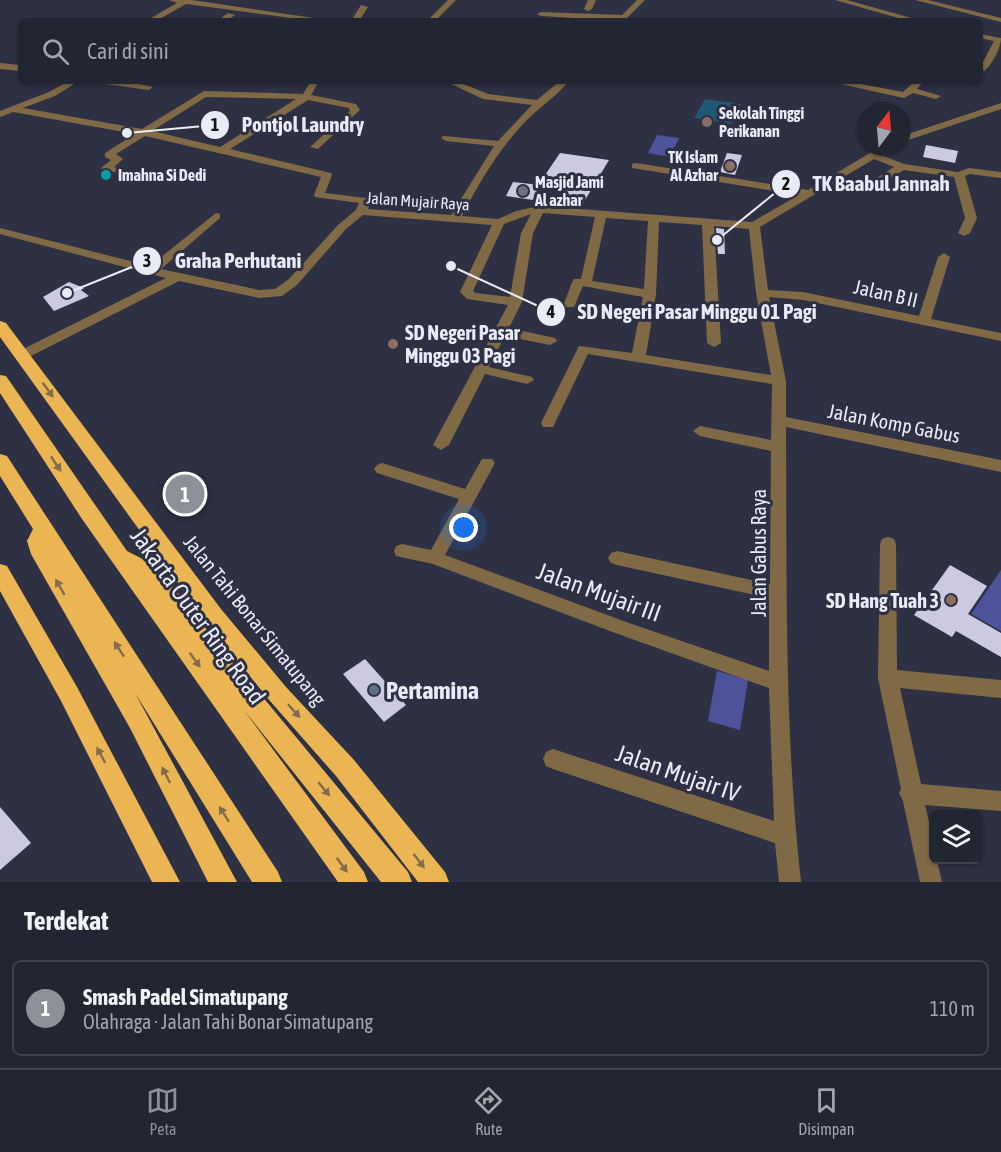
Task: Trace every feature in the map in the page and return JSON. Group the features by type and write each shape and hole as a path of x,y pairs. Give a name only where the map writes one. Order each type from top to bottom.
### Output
{"highway":[{"name":"Jalan Tahi Bonar Simatupang","path":"0,326 213,615 278,694 345,768 435,882"},
{"name":"Jakarta Outer Ring Road","path":"0,380 121,557 354,882"},
{"path":"0,461 268,882"},
{"path":"43,529 37,541 41,554 138,720 223,882"},
{"path":"121,557 152,573 200,638 398,882"},
{"path":"0,572 69,694 166,882"}],"street":[{"path":"173,0 305,18"},
{"path":"222,6 233,0"},
{"path":"243,10 262,0"},
{"path":"435,18 452,0"},
{"path":"588,9 592,0"},
{"path":"622,18 641,0"},
{"path":"839,0 908,18"},
{"path":"919,0 932,1 1001,20"},
{"path":"155,18 186,1"},
{"path":"357,18 364,7"},
{"path":"983,16 992,11"},
{"path":"266,18 272,14"},
{"path":"541,14 605,18"},
{"path":"226,18 231,15"},
{"path":"158,16 165,18"},
{"path":"983,37 1000,40 984,68"},
{"path":"0,66 17,68"},
{"path":"0,114 52,94 70,84"},
{"path":"127,84 149,87"},
{"path":"221,151 306,96 313,84"},
{"path":"456,84 486,97 542,103"},
{"path":"454,220 474,182 500,144 530,110 542,103 562,84"},
{"path":"847,84 907,94 917,84"},
{"path":"911,90 936,96"},
{"path":"120,171 106,168 118,159 109,154 204,94 240,91 306,96 353,106 355,110 315,147"},
{"path":"12,109 142,132 327,175 319,195 365,202 361,212"},
{"path":"911,136 997,110"},
{"path":"446,138 500,144"},
{"path":"754,225 876,157 898,166 959,175 969,171 1001,175"},
{"path":"636,166 808,193"},
{"path":"868,188 898,166"},
{"path":"959,175 971,218 964,233"},
{"path":"441,445 516,302 527,233 538,209"},
{"name":"Jalan Mujair Raya","path":"177,277 259,294 278,293 293,282 342,226 361,212 499,222 520,213 538,209 754,225"},
{"path":"586,282 601,215"},
{"path":"152,271 216,216"},
{"path":"638,359 650,294 654,218"},
{"path":"499,222 466,292 471,296 516,302"},
{"path":"708,223 714,343"},
{"name":"Jalan Gabus Raya","path":"754,225 788,423 779,447 778,683 785,835 790,882"},
{"path":"2,231 177,277"},
{"path":"924,321 927,305 944,257"},
{"path":"22,355 177,277"},
{"path":"570,304 576,284 586,282 650,294"},
{"name":"Jalan B II","path":"765,293 795,295 1001,337"},
{"path":"502,331 550,341"},
{"path":"548,423 584,349 779,381"},
{"path":"482,369 527,380"},
{"name":"Jalan Komp Gabus","path":"788,423 1001,466"},
{"path":"700,430 779,447"},
{"path":"435,558 487,463"},
{"path":"382,468 469,496"},
{"path":"888,544 888,678 910,793 931,882"},
{"name":"Jalan Mujair III","path":"402,551 435,558 624,629 778,683"},
{"path":"617,558 780,593"},
{"path":"888,678 1001,689"},
{"name":"Jalan Mujair IV","path":"553,759 785,835"},
{"path":"910,793 1001,801"}],"shaded area":[{"path":"705,99 741,104 731,124 694,118"},
{"path":"657,135 679,138 670,157 648,153"},
{"path":"1001,570 1001,631 971,614"},
{"path":"717,671 748,680 740,730 708,721"}],"building":[{"path":"926,145 958,151 955,163 923,157"},
{"path":"560,153 609,160 581,207 558,203 566,189 539,184"},
{"path":"727,153 742,155 735,175 720,172"},
{"name":"Masjid Jami Al azhar","path":"513,182 540,185 533,200 506,196"},
{"path":"716,228 724,229 725,254 718,254"},
{"path":"69,282 84,288 81,290 89,296 54,311 43,297"},
{"name":"SD Hang Tuah 3","path":"950,565 987,586 968,614 1001,633 1001,657 956,631 952,637 914,615"},
{"name":"Pertamina","path":"365,659 406,705 384,722 343,674"},
{"path":"0,807 31,843 0,870"}],"place":[{"name":"Sekolah Tinggi Perikanan","path":"707,122"},
{"name":"Pontjol Laundry","path":"127,133"},
{"name":"TK Islam Al Azhar","path":"730,166"},
{"name":"Imahna Si Dedi","path":"106,175"},
{"name":"Masjid Jami Al azhar","path":"523,191"},
{"name":"TK Baabul Jannah","path":"717,240"},
{"name":"SD Negeri Pasar Minggu 01 Pagi","path":"451,266"},
{"name":"Graha Perhutani","path":"67,293"},
{"name":"SD Negeri Pasar Minggu 03 Pagi","path":"393,344"},
{"name":"Smash Padel Simatupang","path":"185,494"},
{"name":"SD Hang Tuah 3","path":"951,600"},
{"name":"Pertamina","path":"374,690"}]}
